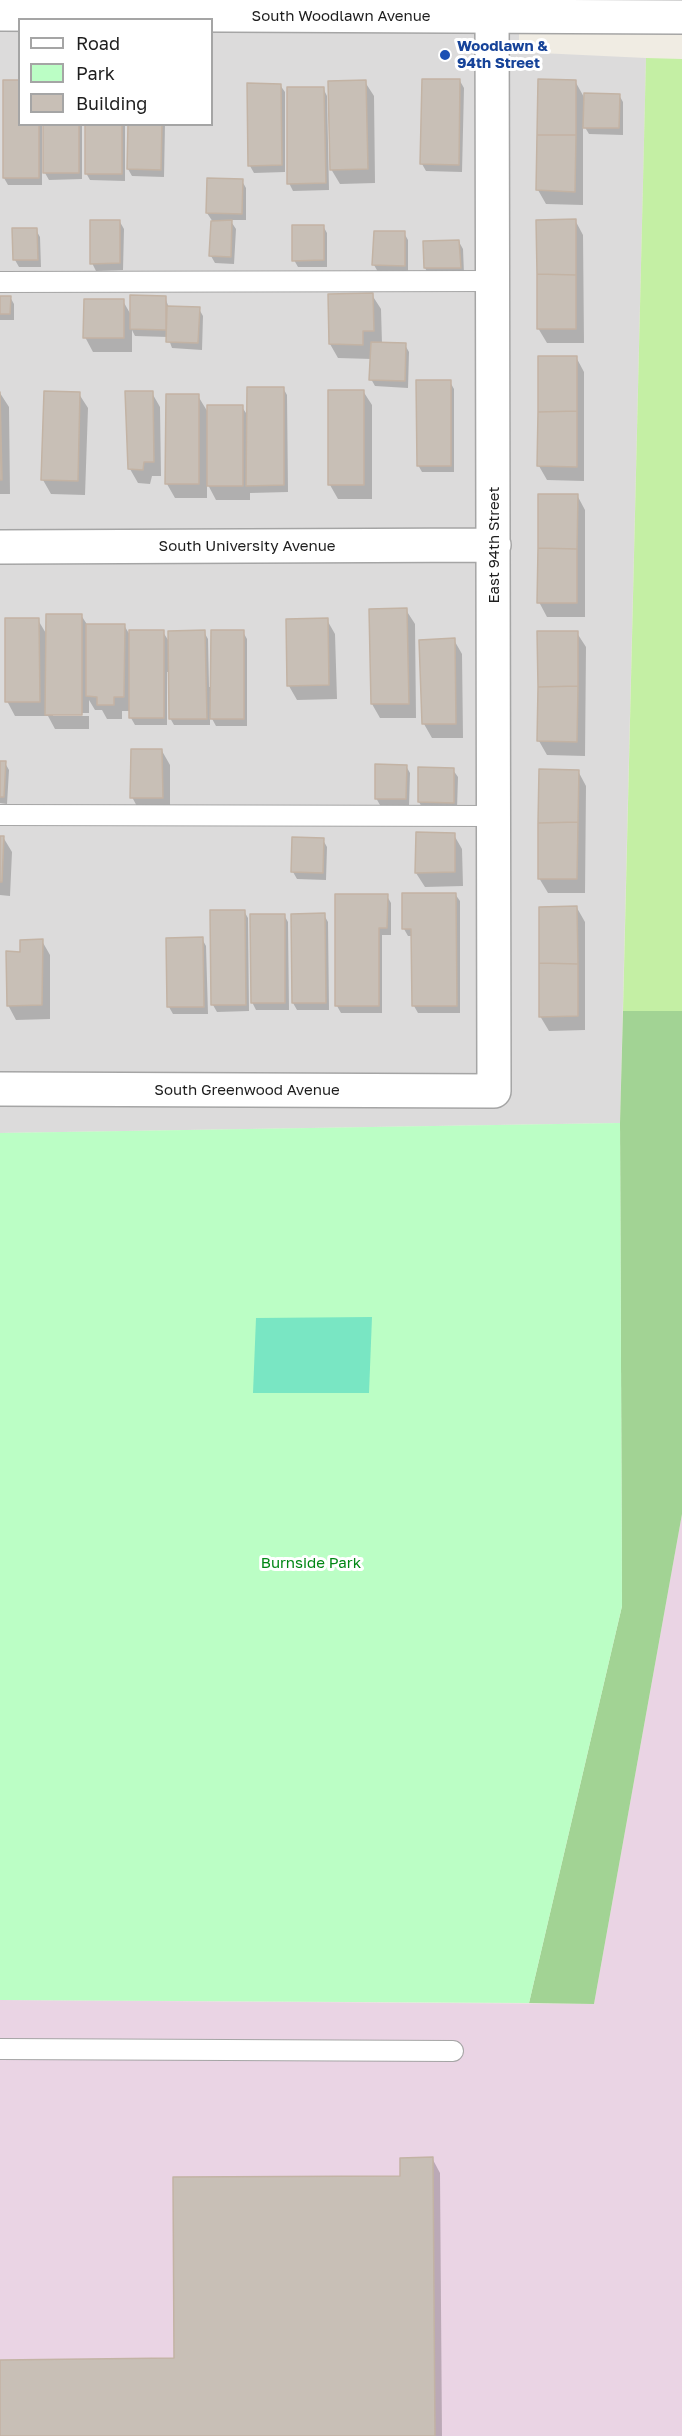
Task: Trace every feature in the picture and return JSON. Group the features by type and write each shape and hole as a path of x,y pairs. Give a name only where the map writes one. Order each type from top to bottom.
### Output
{"street":[{"name":"South Woodlawn Avenue","path":"0,14 492,9 682,17"},
{"name":"East 94th Street","path":"492,9 494,1091"},
{"name":"South University Avenue","path":"0,547 494,545"},
{"name":"South Greenwood Avenue","path":"0,1089 494,1091"}],"lane":[{"path":"0,282 493,281"},
{"path":"0,815 494,816"},
{"path":"0,2049 453,2051"}],"shaded area":[{"path":"0,0 519,0 519,52 646,58 620,1123 0,1133"},
{"path":"682,1514 682,2436 0,2436 0,2000 594,2004"}],"green space":[{"path":"646,58 682,59 682,1011 623,1011"},
{"path":"623,1011 682,1011 682,1514 594,2004 529,2003 622,1606 620,1123"},
{"name":"Burnside Park","path":"620,1123 622,1606 529,2003 0,2000 0,1133"},
{"path":"372,1317 369,1393 253,1393 256,1318"}],"building":[{"path":"422,79 460,79 459,165 420,164"},
{"path":"538,79 576,80 576,135 537,135"},
{"path":"3,80 18,80 18,126 39,126 39,178 3,178"},
{"path":"366,80 368,169 330,170 328,81"},
{"path":"247,83 281,84 282,165 248,166"},
{"path":"287,87 324,87 326,183 287,184"},
{"path":"584,93 620,94 619,128 583,128"},
{"path":"43,126 79,126 79,173 43,173"},
{"path":"85,126 122,126 122,174 85,174"},
{"path":"128,126 162,126 161,170 127,169"},
{"path":"537,135 576,135 575,192 536,190"},
{"path":"207,178 243,179 242,214 206,213"},
{"path":"576,219 576,275 537,274 536,220"},
{"path":"90,220 120,220 120,263 90,264"},
{"path":"232,220 231,257 209,256 211,221"},
{"path":"292,225 324,225 324,260 292,261"},
{"path":"12,228 37,228 38,260 13,260"},
{"path":"374,231 405,231 405,266 372,265"},
{"path":"459,240 461,268 424,268 423,241"},
{"path":"537,274 576,275 576,329 537,329"},
{"path":"373,293 374,331 363,331 363,345 329,344 328,294"},
{"path":"130,295 166,296 166,330 130,329"},
{"path":"0,296 11,296 10,314 0,314"},
{"path":"84,299 124,299 124,338 83,338"},
{"path":"167,306 200,307 198,343 166,342"},
{"path":"371,342 406,343 405,381 369,380"},
{"path":"538,356 577,356 577,411 538,412"},
{"path":"416,380 451,380 451,466 417,466"},
{"path":"247,387 284,387 284,485 246,486"},
{"path":"328,390 364,390 364,485 328,485"},
{"path":"44,391 80,392 78,481 41,480"},
{"path":"125,391 153,391 154,462 144,462 143,470 128,469"},
{"path":"0,392 2,480 0,480"},
{"path":"166,394 199,394 199,484 165,484"},
{"path":"207,405 243,405 243,486 207,486"},
{"path":"577,411 577,467 537,466 538,412"},
{"path":"538,494 578,494 577,549 538,548"},
{"path":"538,548 577,549 577,603 537,603"},
{"path":"407,608 409,704 371,704 369,609"},
{"path":"46,614 82,614 82,715 45,715"},
{"path":"5,618 39,618 40,702 5,702"},
{"path":"328,618 329,685 287,686 286,619"},
{"path":"86,624 125,624 124,697 114,697 114,705 97,705 97,697 86,696"},
{"path":"129,630 164,630 164,718 129,718"},
{"path":"205,630 207,719 169,719 168,631"},
{"path":"211,630 244,630 244,719 210,719"},
{"path":"537,631 578,631 578,686 538,687"},
{"path":"455,638 456,724 422,724 419,640"},
{"path":"578,686 577,742 537,741 538,687"},
{"path":"131,749 162,749 163,798 130,798"},
{"path":"0,761 6,761 4,797 0,797"},
{"path":"375,764 407,765 406,799 375,799"},
{"path":"418,767 454,768 454,803 418,802"},
{"path":"539,769 579,770 578,822 538,823"},
{"path":"578,822 577,879 538,879 538,823"},
{"path":"416,832 455,833 455,872 415,873"},
{"path":"0,836 4,836 2,882 0,882"},
{"path":"292,837 324,838 323,873 291,872"},
{"path":"402,893 456,893 457,1006 412,1006 411,929 402,929"},
{"path":"335,894 388,894 387,928 379,928 379,1006 335,1006"},
{"path":"577,906 578,964 539,963 539,907"},
{"path":"210,910 245,910 246,1005 211,1005"},
{"path":"325,913 326,1003 292,1003 291,914"},
{"path":"250,914 285,914 285,1003 251,1003"},
{"path":"203,937 204,1007 167,1007 166,938"},
{"path":"43,939 42,1005 7,1006 6,951 20,952 20,940"},
{"path":"539,963 578,964 578,1016 539,1017"},
{"path":"433,2157 435,2436 0,2436 0,2360 174,2358 173,2177 400,2176 400,2158"}],"place":[{"name":"Woodlawn & 94th Street","path":"445,55"}]}
